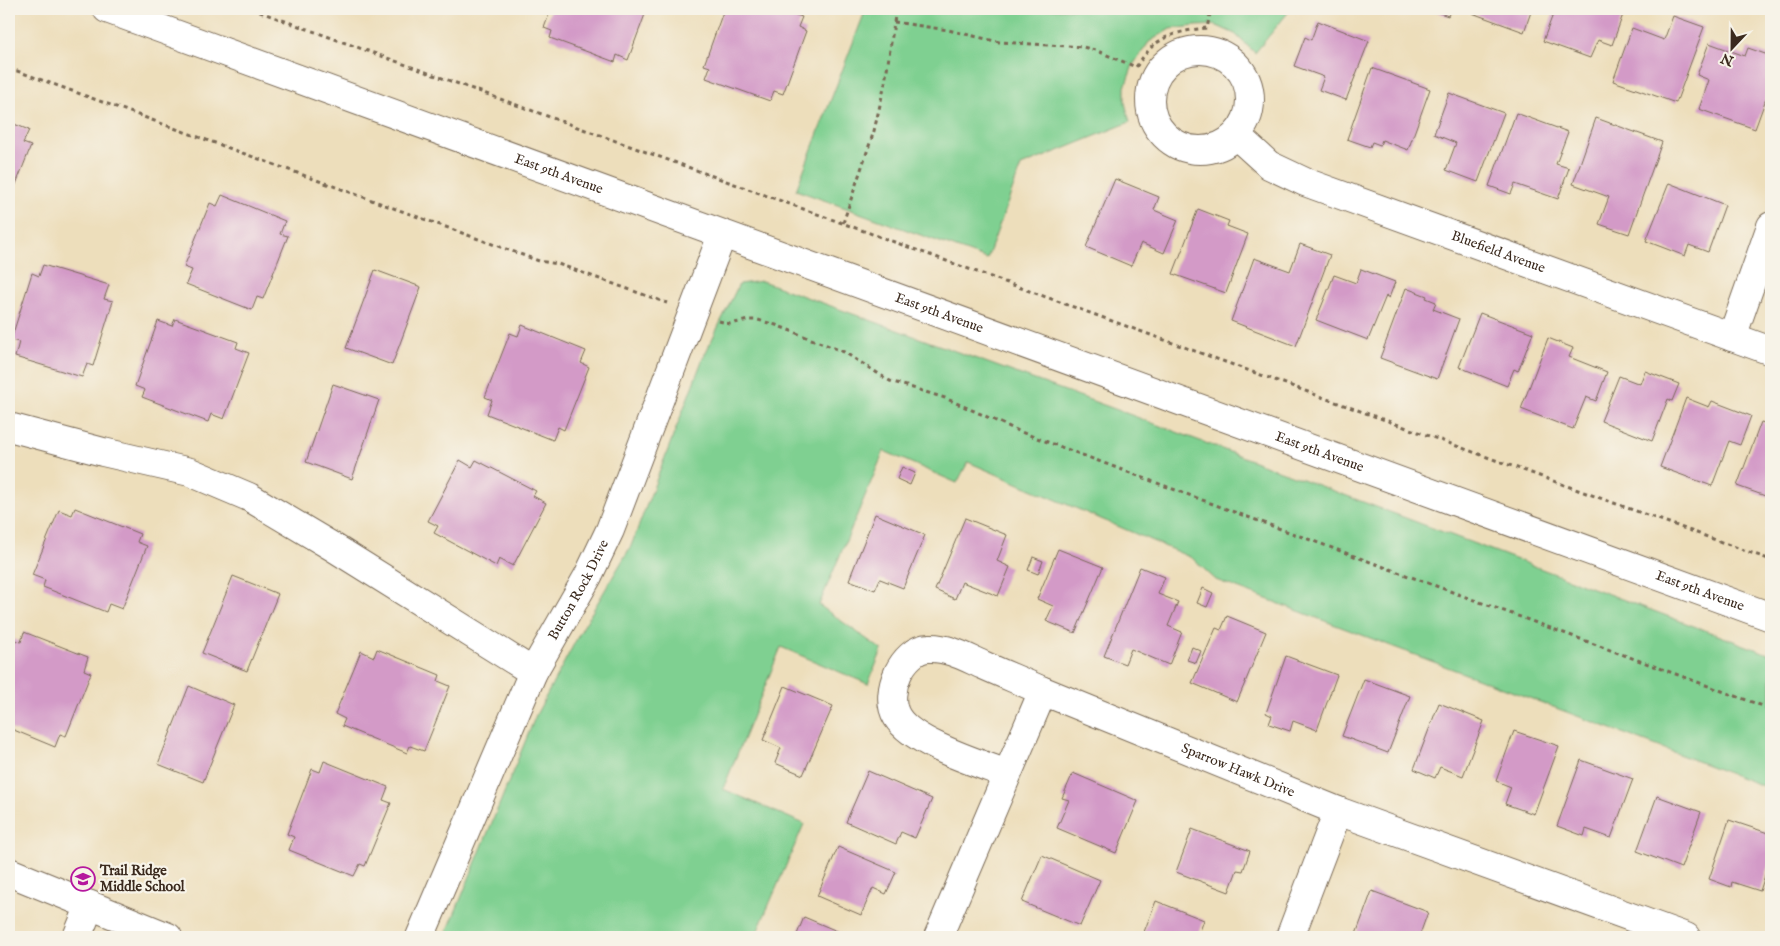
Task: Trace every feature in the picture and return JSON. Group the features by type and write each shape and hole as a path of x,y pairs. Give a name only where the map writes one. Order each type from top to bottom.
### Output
{"street":[{"name":"East 9th Avenue","path":"107,9 1771,617"},
{"name":"Bluefield Avenue","path":"1236,135 1269,165 1305,182 1771,352"},
{"path":"1732,337 1771,226"},
{"name":"Button Rock Drive","path":"420,937 533,672 588,576 610,530 722,235"},
{"path":"9,427 103,452 190,472 249,496 333,546 533,672"},
{"name":"Sparrow Hawk Drive","path":"1007,774 928,742 906,727 898,718 893,706 892,693 899,672 912,654 930,648 954,653 1338,811 1686,937"},
{"path":"938,937 1043,691"},
{"path":"1290,937 1338,811"},
{"path":"9,872 168,937"},
{"path":"77,937 90,905"}],"path":[{"path":"252,9 1771,560"},
{"path":"843,224 874,132 886,83 896,9"},
{"path":"894,22 948,30 999,42 1083,47 1136,67 1153,46 1171,35 1188,30 1207,28 1211,9"},
{"path":"9,68 539,261 558,264 668,303"},
{"path":"716,320 730,324 758,320 776,325 844,352 890,381 944,398 1022,432 1131,474 1771,709"}],"green space":[{"path":"866,9 1291,9 1255,53 1235,34 1215,25 1170,29 1149,42 1133,65 1125,87 1125,103 1130,122 1021,166 987,259 796,190"},
{"path":"762,281 1123,412 1771,655 1771,789 1216,580 1192,558 968,462 957,483 884,451 819,605 882,650 868,684 781,647 723,789 804,824 755,937 445,937 536,715 582,629 631,546 703,358 739,284"}],"building":[{"path":"551,9 647,9 628,60 617,55 615,62 550,38 552,31 544,28"},
{"path":"724,9 779,9 802,17 798,27 806,31 783,94 774,91 770,101 706,78 710,67 704,65"},
{"path":"1429,9 1451,9 1448,16"},
{"path":"1473,9 1532,9 1524,32 1472,13"},
{"path":"1555,9 1625,9 1612,45 1598,40 1590,58 1543,41"},
{"path":"1673,16 1704,27 1676,103 1613,81 1632,28 1664,40"},
{"path":"1318,21 1369,41 1346,100 1319,90 1324,77 1294,66 1305,37 1311,40"},
{"path":"1709,43 1745,56 1748,48 1771,56 1771,85 1755,129 1699,109 1709,80 1697,75"},
{"path":"1372,68 1430,89 1408,150 1382,140 1380,145 1372,142 1370,147 1347,139"},
{"path":"1449,93 1504,113 1478,182 1446,170 1456,143 1434,134"},
{"path":"1516,113 1568,132 1556,164 1569,168 1558,199 1515,184 1511,194 1489,186"},
{"path":"1596,118 1662,142 1629,234 1599,224 1609,197 1573,184"},
{"path":"9,122 29,130 23,143 31,146 9,202"},
{"path":"1115,179 1159,197 1154,210 1178,220 1164,253 1141,243 1131,266 1086,247"},
{"path":"1669,183 1725,205 1708,252 1689,245 1685,256 1646,241"},
{"path":"222,195 285,221 280,234 288,236 263,299 257,297 252,310 186,284 192,270 184,267 210,203 217,206"},
{"path":"1198,209 1229,221 1227,226 1248,234 1226,293 1173,274"},
{"path":"1300,244 1330,255 1296,346 1231,321 1254,258 1290,271"},
{"path":"43,265 109,285 104,299 113,301 93,366 87,364 82,377 15,357 19,342 11,340 32,273 39,276"},
{"path":"1361,269 1395,282 1389,298 1386,296 1368,340 1316,320 1334,275 1356,283"},
{"path":"375,270 421,287 392,365 346,348"},
{"path":"1406,288 1427,296 1426,298 1436,302 1433,309 1459,319 1437,379 1380,358"},
{"path":"1480,313 1533,333 1518,371 1514,369 1507,386 1459,367"},
{"path":"175,319 238,342 236,348 249,353 224,419 211,414 208,422 142,397 145,390 135,386 158,321 172,326"},
{"path":"522,325 586,351 581,363 589,367 564,430 558,427 553,440 487,414 492,400 485,397 510,333 518,336"},
{"path":"1548,338 1573,348 1569,357 1607,372 1596,401 1586,397 1573,429 1521,409"},
{"path":"1645,371 1679,384 1672,401 1668,399 1652,441 1601,421 1619,376 1640,384"},
{"path":"333,384 379,400 352,479 306,462"},
{"path":"1686,398 1709,407 1712,401 1751,416 1740,445 1729,441 1712,486 1660,467"},
{"path":"1761,422 1771,425 1771,498 1737,486"},
{"path":"460,460 472,467 476,460 536,491 533,496 546,503 513,566 499,559 496,566 434,533 438,526 428,521"},
{"path":"902,467 915,473 910,485 897,479"},
{"path":"75,508 140,534 137,542 147,546 122,609 109,604 106,612 43,587 45,580 32,575 59,510 72,515"},
{"path":"875,514 925,535 903,588 880,579 875,590 849,580"},
{"path":"965,518 1007,535 997,561 1010,567 998,596 962,582 955,599 935,590"},
{"path":"1058,549 1103,567 1075,633 1046,621 1053,606 1037,599"},
{"path":"1033,557 1043,561 1038,574 1028,570"},
{"path":"1140,567 1165,577 1158,594 1178,602 1168,626 1182,632 1169,665 1131,649 1125,664 1104,656"},
{"path":"233,576 278,594 247,671 202,653"},
{"path":"1203,588 1213,593 1207,607 1197,603"},
{"path":"1227,616 1266,632 1237,702 1192,683 1216,628 1221,630"},
{"path":"24,632 88,657 84,670 91,673 66,736 60,734 55,747 9,728 9,649 13,639 21,642"},
{"path":"1192,647 1201,651 1196,663 1187,660"},
{"path":"377,649 440,675 438,681 450,686 424,751 410,746 407,753 342,726 345,719 335,714 361,651 374,657"},
{"path":"1286,656 1337,675 1317,730 1293,721 1290,731 1269,724 1272,716 1266,713"},
{"path":"1364,679 1410,696 1388,753 1342,736"},
{"path":"189,686 234,705 203,782 158,764"},
{"path":"785,686 833,706 803,775 775,763 781,748 763,740"},
{"path":"1439,703 1484,721 1463,776 1440,767 1435,778 1414,769"},
{"path":"1514,731 1559,746 1534,814 1505,804 1511,787 1496,781"},
{"path":"1581,760 1633,779 1611,838 1586,829 1584,836 1557,826"},
{"path":"324,761 388,787 383,800 391,803 365,866 360,864 354,876 289,850 294,837 287,834 312,769 320,772"},
{"path":"868,771 932,799 915,838 901,832 896,844 846,822"},
{"path":"1073,773 1138,801 1116,853 1057,828 1069,800 1062,798"},
{"path":"1657,796 1701,812 1681,868 1637,851"},
{"path":"1729,820 1771,834 1771,857 1760,891 1732,882 1731,887 1709,879"},
{"path":"1192,829 1250,851 1243,871 1237,870 1229,892 1176,872"},
{"path":"838,847 896,872 886,894 873,888 861,915 817,896"},
{"path":"1042,855 1100,880 1080,926 1022,902"},
{"path":"1372,891 1428,912 1419,937 1355,937"},
{"path":"1156,901 1204,920 1199,934 1208,937 1142,937"},
{"path":"804,917 851,937 796,937"}],"place":[{"name":"Trail Ridge Middle School","path":"83,879"}]}
